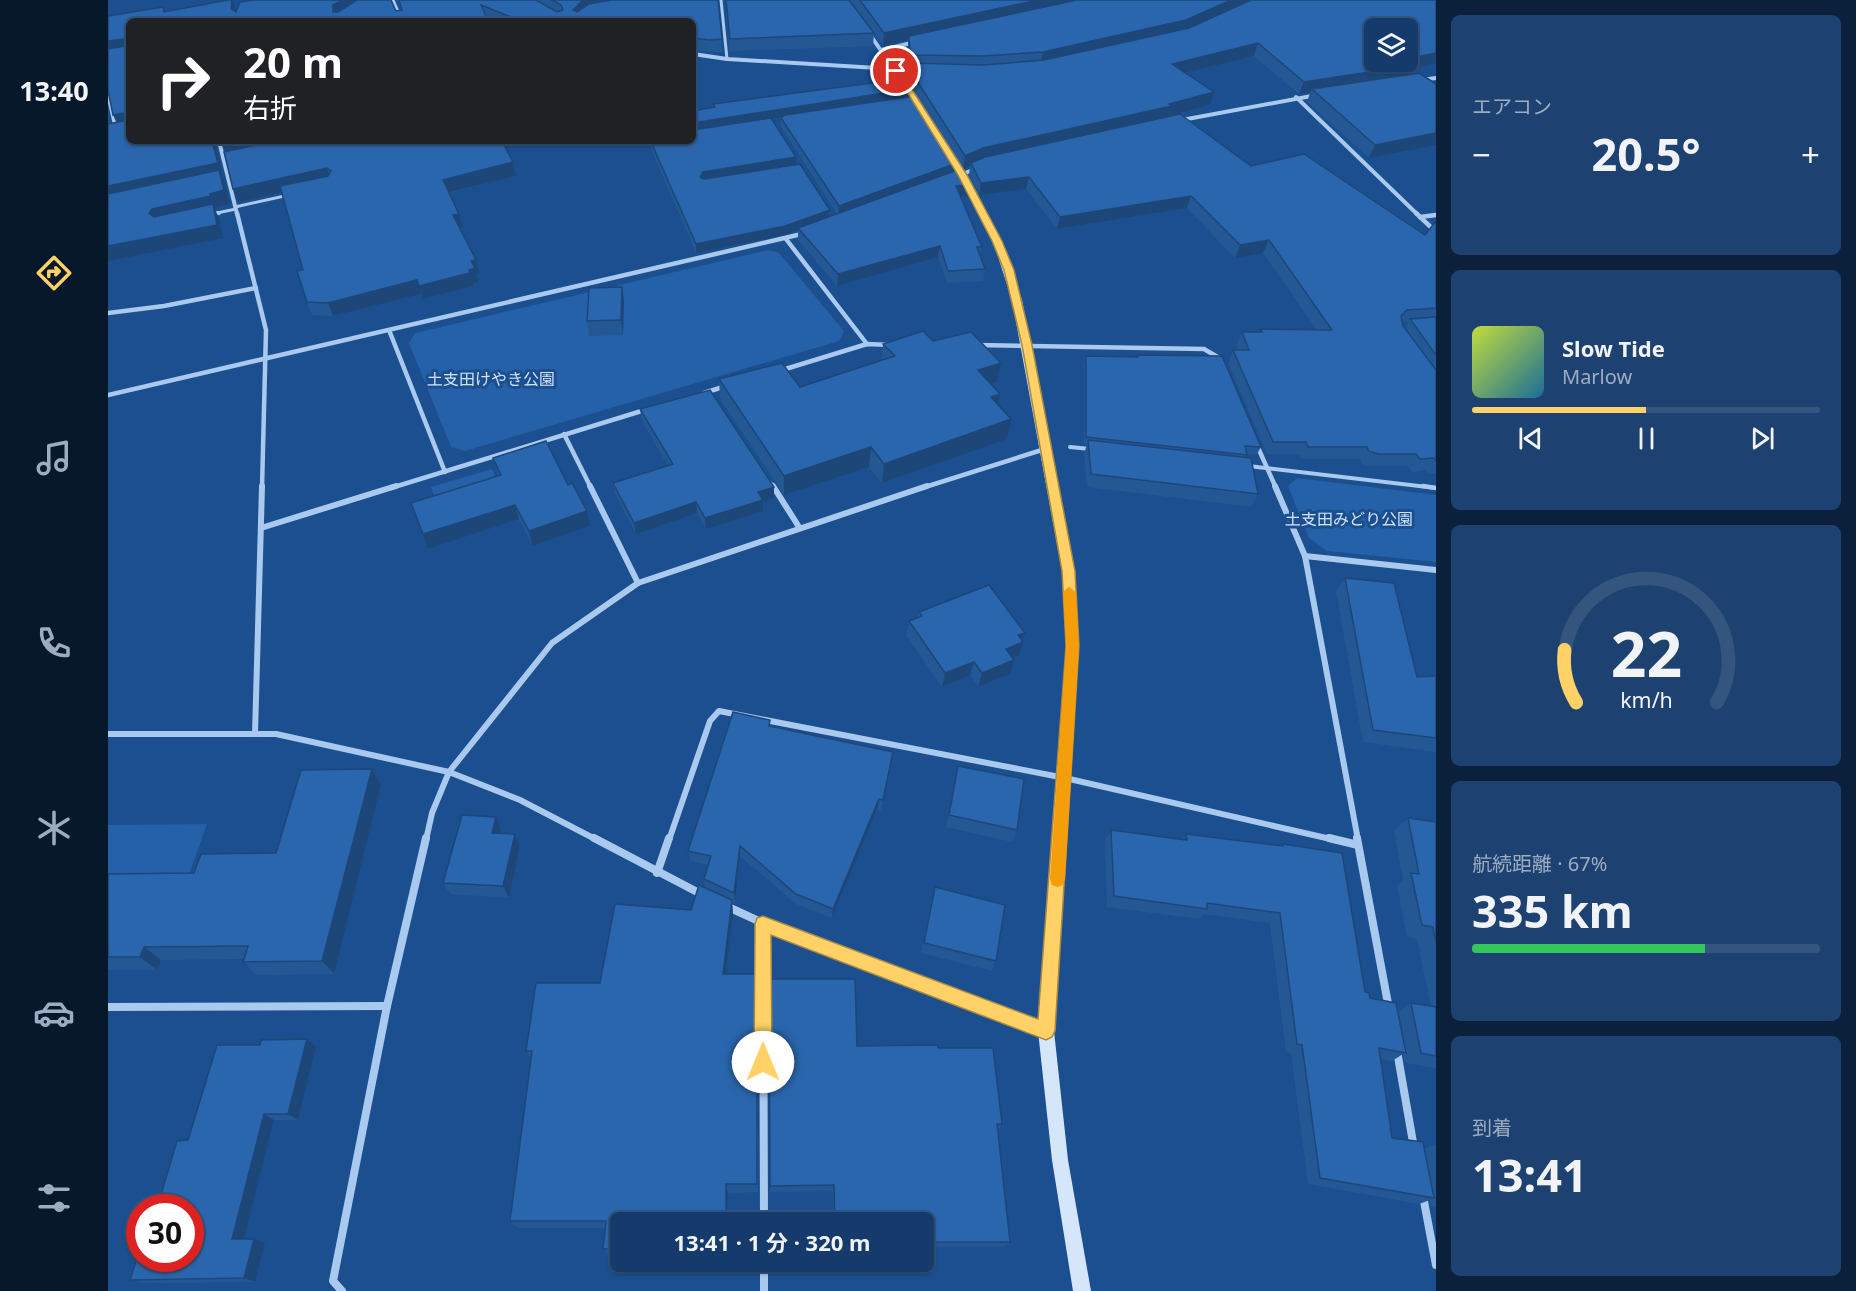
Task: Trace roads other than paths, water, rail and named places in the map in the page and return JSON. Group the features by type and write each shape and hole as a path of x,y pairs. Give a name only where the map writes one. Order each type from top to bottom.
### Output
{"street":[{"path":"863,25 921,110"},
{"path":"881,50 918,42"},
{"path":"696,54 727,59 917,71"},
{"path":"1414,81 1436,78"},
{"path":"108,94 116,132"},
{"path":"1175,122 1320,94"},
{"path":"1296,98 1436,232"},
{"path":"904,103 915,101"},
{"path":"108,134 123,131"},
{"path":"220,144 266,330 255,734"},
{"path":"982,165 958,174 997,241 1009,270 1027,345 1068,571 1073,646 1046,1031 1060,1160 1082,1291"},
{"path":"1420,217 1436,215"},
{"path":"108,395 786,239 817,229"},
{"path":"786,239 867,344"},
{"path":"108,313 164,306 256,288"},
{"path":"389,330 444,472"},
{"path":"777,371 867,344 901,345"},
{"path":"969,345 1204,349 1222,360 1226,370"},
{"path":"698,394 732,384"},
{"path":"710,391 716,400"},
{"path":"261,528 653,408"},
{"path":"564,434 638,583"},
{"path":"1253,436 1305,556 1391,1020"},
{"path":"342,1291 333,1281 387,1006 432,813 449,772 552,644 638,583 799,527 1046,449"},
{"path":"765,477 799,527"},
{"path":"1305,556 1436,570"},
{"path":"657,873 710,722 719,711 1065,778 1358,845"},
{"path":"108,734 276,734 449,772 520,800 657,873 710,898"},
{"path":"721,903 763,924 1046,1031"},
{"path":"763,924 764,1212"},
{"path":"108,1007 387,1006"},
{"path":"1395,1043 1417,1160"},
{"path":"1421,1183 1436,1264"},
{"path":"764,1272 764,1291"}],"lane":[{"path":"393,0 401,18"},
{"path":"721,0 727,59"},
{"path":"396,7 406,5"},
{"path":"224,162 235,159"},
{"path":"217,182 228,179"},
{"path":"203,216 300,193"},
{"path":"1070,447 1093,449"},
{"path":"1243,466 1436,488"}],"park label":[{"name":"土支田けやき公園","path":"491,379"},
{"name":"土支田みどり公園","path":"1349,519"}]}
